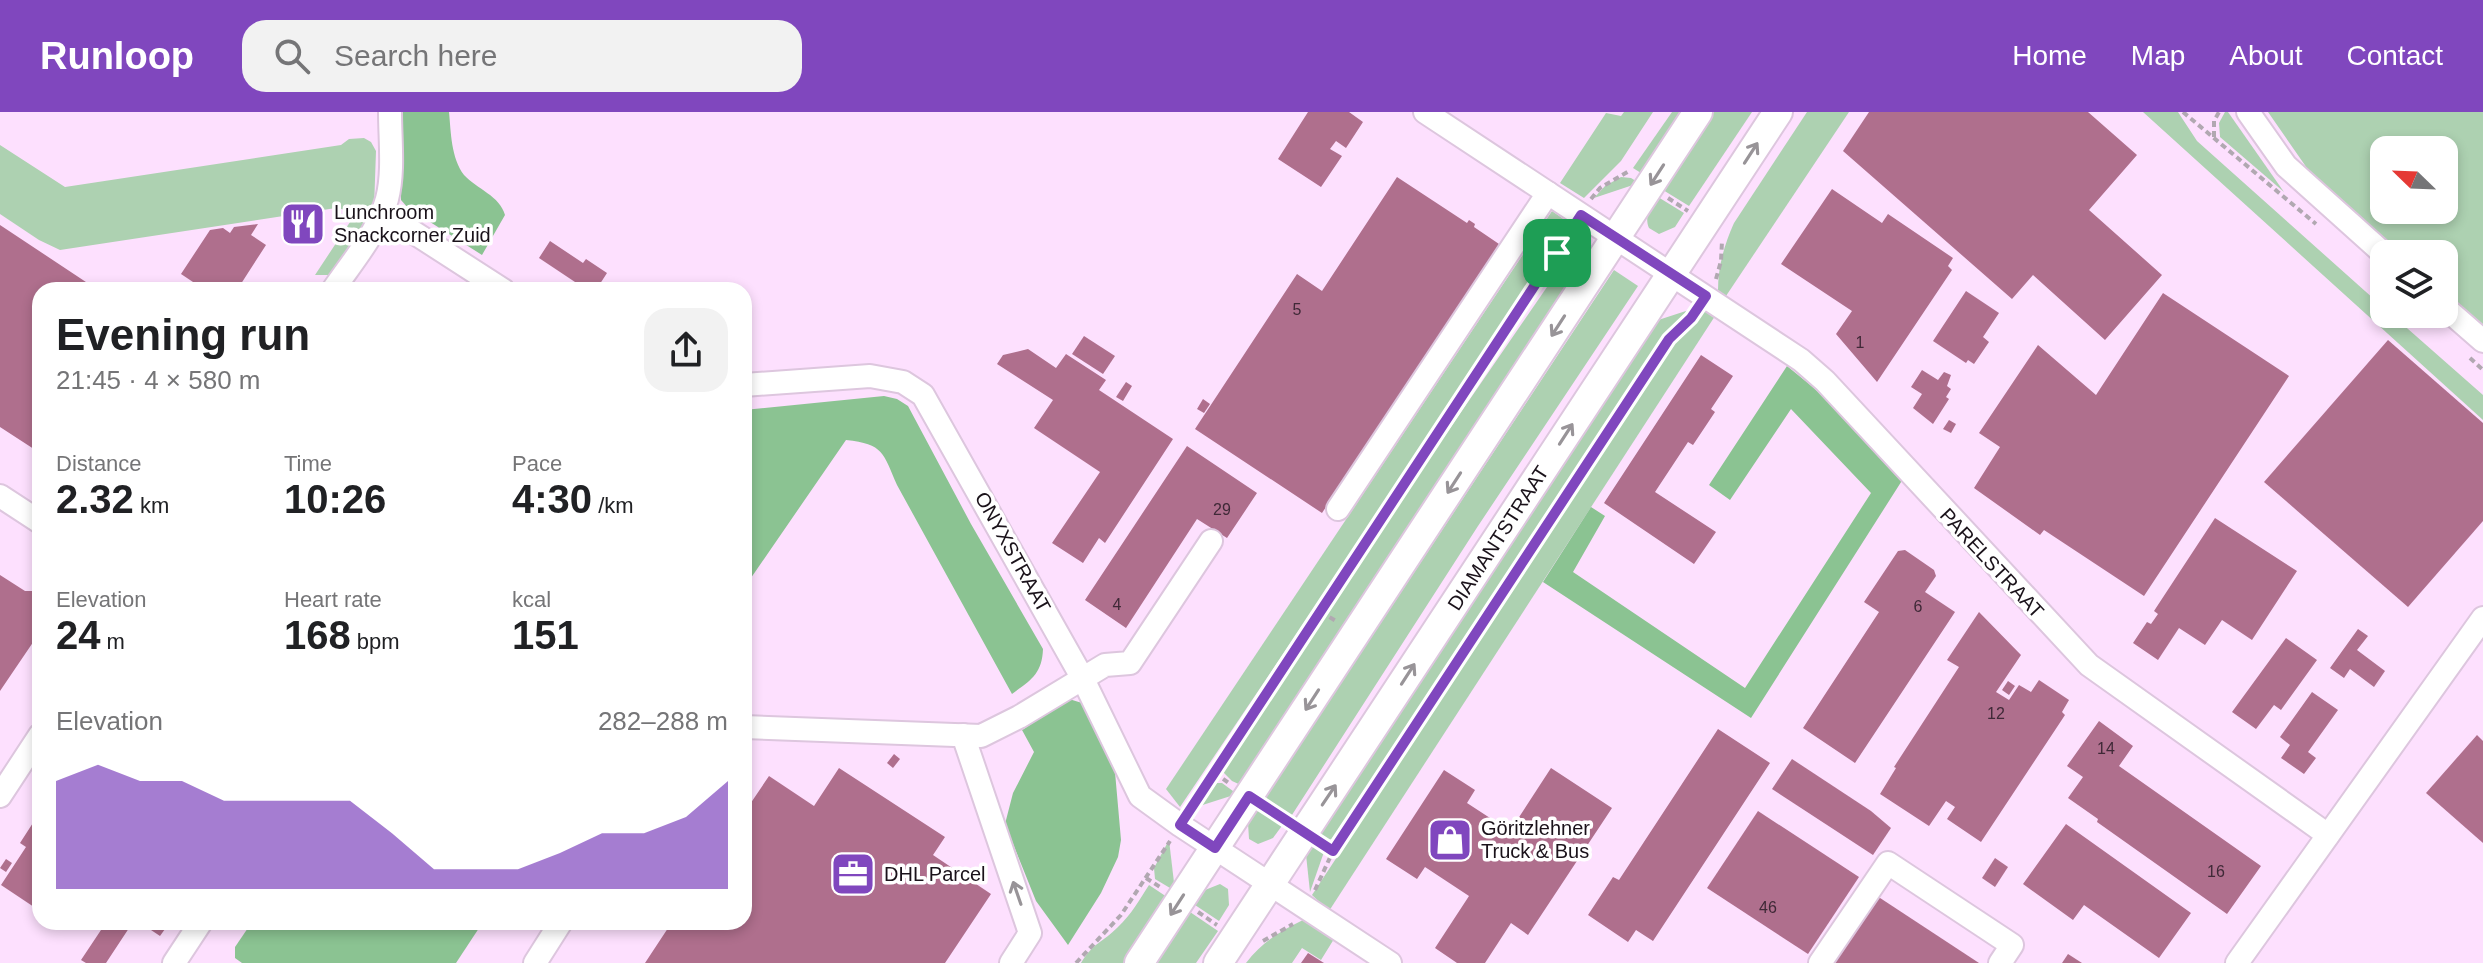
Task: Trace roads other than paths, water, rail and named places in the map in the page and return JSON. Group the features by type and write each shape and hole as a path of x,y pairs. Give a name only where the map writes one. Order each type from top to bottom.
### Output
{"main road":[{"path":"1139,963 1616,237 1639,178 1698,112"},
{"name":"DIAMANTSTRAAT","path":"1218,963 1778,112"}],"street":[{"path":"338,282 382,212 389,187 390,112"},
{"name":"PARELSTRAAT","path":"1425,112 1775,341 1825,381 2089,665 2328,835"},
{"path":"2248,112 2286,166 2370,255"},
{"path":"1338,509 1548,193"},
{"path":"382,212 491,282"},
{"path":"2458,319 2483,341"},
{"name":"ONYXSTRAAT","path":"752,384 870,376 886,377 915,387 930,403 1083,679 1133,785 1151,805 1390,963"},
{"path":"0,496 32,517"},
{"path":"752,727 981,736 1105,665 1130,663 1211,541"},
{"path":"2237,963 2483,618"},
{"path":"963,735 1030,933 1011,963"},
{"path":"0,796 32,747"},
{"path":"1820,963 1888,863 2012,945 2000,963"},
{"path":"174,963 196,930"},
{"path":"535,963 556,930"}],"place":[{"name":"Lunchroom Snackcorner Zuid","path":"303,224"},
{"name":"Göritzlehner Truck & Bus","path":"1450,840"},
{"name":"DHL Parcel","path":"853,874"}]}
